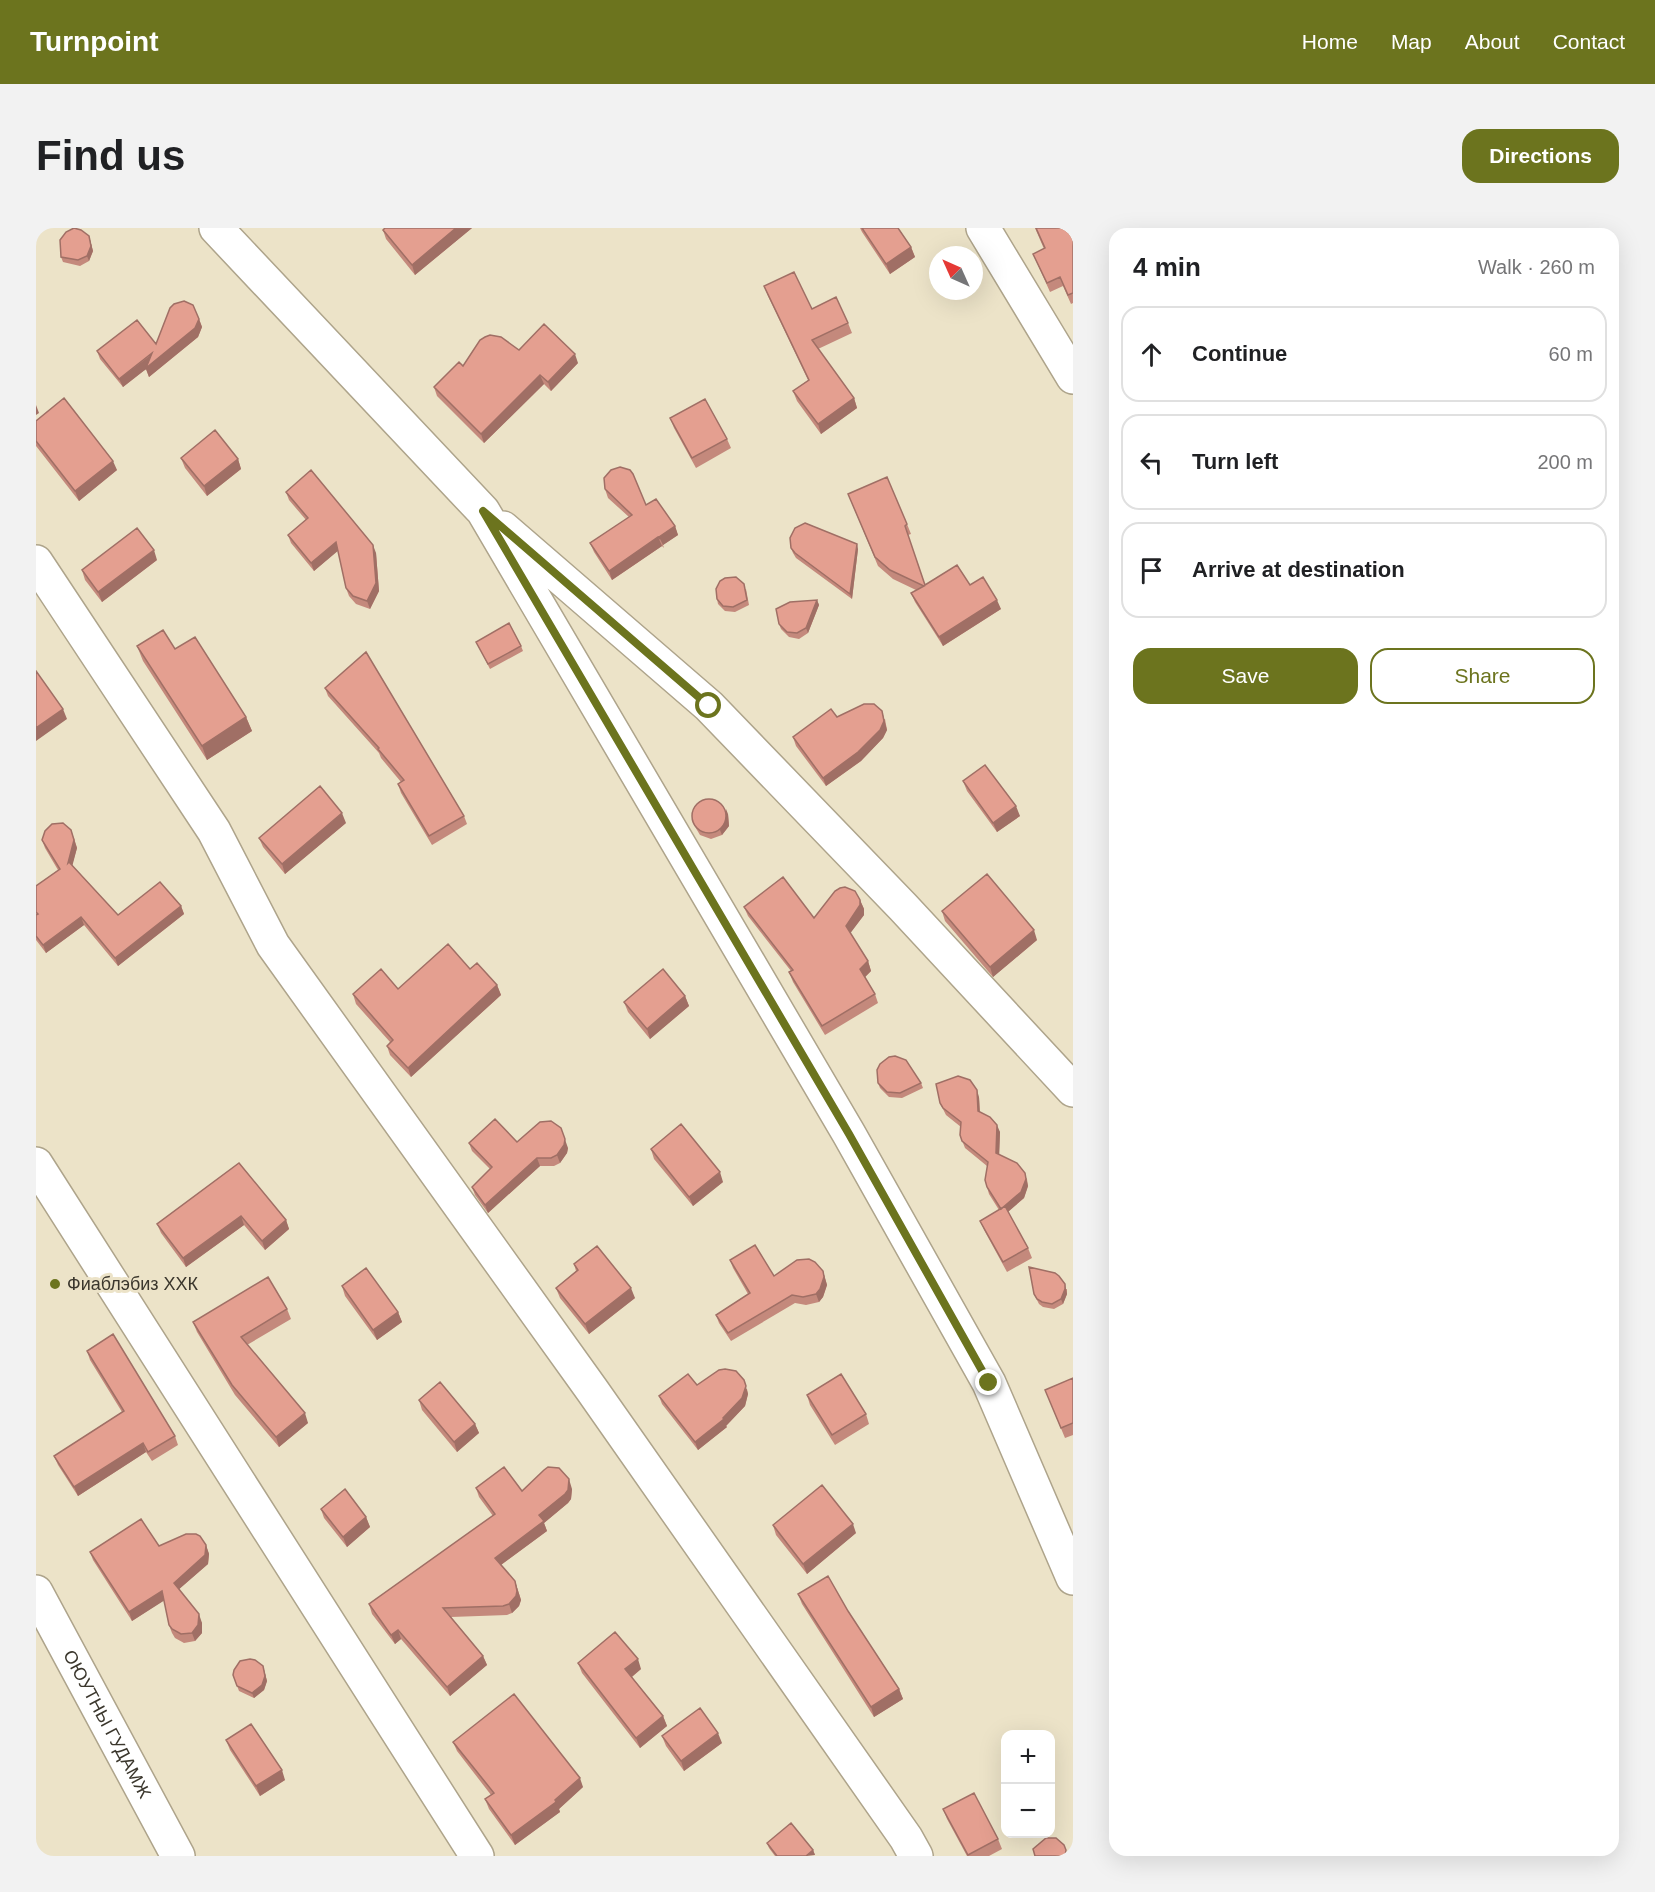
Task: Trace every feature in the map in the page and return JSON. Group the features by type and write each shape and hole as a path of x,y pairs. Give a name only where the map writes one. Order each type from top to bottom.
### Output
{"street":[{"path":"216,228 483,511 709,706 903,907 1073,1090"},
{"path":"983,228 1073,378"},
{"path":"483,511 849,1134 989,1383 1073,1578"},
{"path":"36,562 214,831 273,945 592,1390 906,1838 916,1856"},
{"path":"36,1164 477,1856"},
{"name":"ОЮУТНЫ ГУДАМЖ","path":"36,1592 178,1856"}],"building":[{"path":"74,228 89,236 91,246 87,256 78,260 61,257 60,240 66,232"},
{"path":"385,228 456,228 412,265 383,230"},
{"path":"862,228 898,228 911,247 886,264"},
{"path":"1036,228 1072,228 1073,293 1068,295 1060,277 1047,283 1033,254 1045,248"},
{"path":"794,272 812,309 836,297 848,323 812,340 854,398 818,424 793,391 809,380 764,286"},
{"path":"184,301 193,305 199,319 195,328 146,368 152,353 119,379 97,351 137,320 156,344 170,308"},
{"path":"544,324 575,354 548,382 540,375 481,434 434,387 459,362 463,366 480,340 485,337 490,335 501,337 519,350"},
{"path":"64,398 113,461 75,491 36,441 36,421"},
{"path":"705,399 727,439 692,458 670,418"},
{"path":"215,430 238,459 204,486 181,458"},
{"path":"620,467 630,470 633,474 646,505 656,499 675,526 659,537 660,539 658,537 609,571 590,543 632,515 605,489 604,478 611,470"},
{"path":"311,470 373,545 376,583 367,601 353,596 346,588 336,542 311,563 288,535 308,518 286,492"},
{"path":"887,477 907,524 905,526 925,585 957,565 970,585 983,577 997,600 939,637 911,593 924,586 890,570 875,557 848,494"},
{"path":"805,523 857,544 850,594 791,548 790,538 795,528"},
{"path":"137,528 154,550 98,592 82,570"},
{"path":"736,577 744,584 747,600 733,607 723,606 717,599 716,589 720,581 725,578"},
{"path":"817,600 806,628 797,633 787,632 779,624 776,609 790,602"},
{"path":"509,623 521,646 488,664 476,642"},
{"path":"163,630 175,649 195,637 246,717 202,746 137,646"},
{"path":"366,652 464,816 429,836 398,784 404,780 379,748 325,688"},
{"path":"36,671 63,709 36,728"},
{"path":"864,704 874,704 882,711 884,721 880,730 858,752 823,778 793,737 831,709 837,717"},
{"path":"985,765 1016,806 993,823 963,781"},
{"path":"320,786 342,813 282,864 259,838"},
{"path":"709,799 721,804 726,816 721,828 709,833 697,828 692,816 697,804"},
{"path":"63,823 71,830 74,840 68,863 118,915 160,882 181,906 115,958 81,917 43,945 36,936 36,915 38,914 36,912 36,886 60,869 42,840 45,831 52,824"},
{"path":"987,874 1034,930 990,967 942,911"},
{"path":"783,877 814,918 835,891 840,888 845,887 855,891 860,900 860,905 846,926 868,961 860,969 875,994 822,1026 789,972 793,970 744,907"},
{"path":"448,944 470,969 477,963 497,985 408,1068 387,1046 393,1040 353,994 381,969 398,989"},
{"path":"663,969 685,996 647,1029 624,1002"},
{"path":"895,1056 906,1060 921,1083 900,1093 887,1092 878,1083 877,1070 880,1064 889,1057"},
{"path":"958,1076 970,1080 977,1090 978,1111 990,1117 997,1125 996,1153 1017,1163 1025,1173 1026,1179 1021,1192 1001,1209 985,1180 988,1162 962,1141 961,1122 940,1103 936,1084"},
{"path":"495,1119 517,1142 540,1122 551,1121 561,1128 565,1139 557,1155 551,1158 537,1158 485,1205 472,1187 492,1167 469,1143"},
{"path":"681,1124 720,1172 689,1197 651,1149"},
{"path":"239,1163 286,1220 262,1241 241,1216 183,1258 157,1224"},
{"path":"1005,1206 1028,1248 1003,1262 980,1221"},
{"path":"755,1245 774,1276 797,1260 809,1259 823,1271 824,1277 816,1294 803,1297 792,1295 728,1333 716,1315 750,1293 730,1260"},
{"path":"597,1246 631,1288 585,1324 556,1288 578,1270 574,1264"},
{"path":"1029,1267 1059,1276 1065,1284 1061,1299 1052,1304 1037,1299"},
{"path":"366,1268 398,1312 373,1330 342,1286"},
{"path":"268,1277 287,1309 241,1337 305,1413 276,1437 232,1385 193,1322"},
{"path":"113,1334 175,1436 148,1452 143,1443 74,1487 54,1456 124,1411 87,1351"},
{"path":"719,1370 736,1371 744,1380 746,1386 742,1398 724,1419 695,1442 659,1396 688,1374 697,1385"},
{"path":"841,1374 866,1414 832,1435 807,1395"},
{"path":"1073,1378 1073,1423 1061,1428 1045,1390"},
{"path":"440,1382 475,1424 454,1442 419,1400"},
{"path":"504,1467 522,1491 548,1467 559,1468 569,1479 568,1490 539,1515 544,1521 495,1558 515,1581 516,1596 509,1604 443,1608 483,1656 447,1687 398,1630 391,1635 369,1604 495,1514 476,1488"},
{"path":"822,1485 853,1524 803,1564 773,1525"},
{"path":"345,1489 366,1517 343,1537 321,1509"},
{"path":"141,1519 159,1546 186,1534 200,1536 206,1545 205,1555 174,1583 199,1614 198,1625 192,1633 181,1634 169,1625 162,1591 129,1612 90,1552"},
{"path":"828,1576 899,1689 871,1707 798,1594"},
{"path":"615,1632 638,1659 625,1669 663,1716 636,1738 578,1663"},
{"path":"250,1659 263,1666 265,1676 262,1685 252,1693 237,1686 233,1675 240,1661"},
{"path":"514,1694 580,1778 555,1800 556,1802 511,1835 485,1799 494,1793 453,1742"},
{"path":"700,1708 718,1733 681,1761 662,1736"},
{"path":"251,1724 282,1770 256,1786 226,1740"},
{"path":"974,1793 998,1839 968,1855 943,1809"},
{"path":"791,1823 813,1850 806,1856 777,1856 767,1843"},
{"path":"1046,1838 1056,1838 1066,1850 1065,1856 1035,1856 1033,1849"}],"place":[{"name":"Фиаблэбиз ХХК","path":"55,1284"}],"route":[{"path":"709,706 483,511 849,1134 989,1383"}]}
